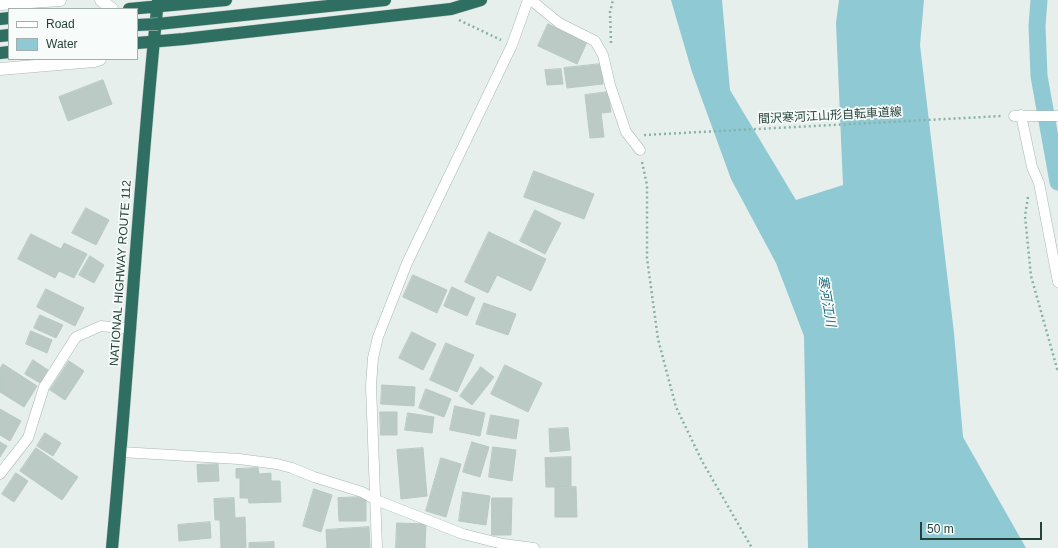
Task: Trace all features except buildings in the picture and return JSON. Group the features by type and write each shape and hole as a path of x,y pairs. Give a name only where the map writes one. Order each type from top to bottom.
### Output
{"highway":[{"path":"135,8 157,4 226,0"},
{"path":"138,25 385,0"},
{"path":"138,43 451,9 481,0"},
{"name":"NATIONAL HIGHWAY ROUTE 112","path":"112,548 157,4"}],"street":[{"path":"0,4 60,0"},
{"path":"101,0 111,8"},
{"path":"0,68 97,60"}],"lane":[{"path":"377,548 371,386 372,358 378,337 407,263 512,45 529,0 559,23 595,41 603,55 610,86 626,132 640,150"},
{"path":"1058,116 1017,115 1032,167 1039,183 1058,282"},
{"path":"0,474 28,438 44,387 76,337 101,326 131,329"},
{"path":"121,452 239,459 277,464 362,492 376,500 463,534 503,544 534,548"}],"path":[{"path":"451,9 461,23 512,45"},
{"name":"間沢寒河江山形自転車道線","path":"647,134 1017,115"},
{"path":"640,150 647,185 647,258 658,339 676,407 702,462 752,548"},
{"path":"1028,195 1025,216 1031,276 1058,372"}],"water":[{"name":"寒河江川","path":"671,0 722,0 730,90 796,200 843,185 836,23 839,0 924,0 920,45 954,333 963,437 1026,548 808,548 804,336 776,263 731,179 692,72"}],"waterway":[{"path":"1039,0 1037,26 1039,76 1058,182"}]}
